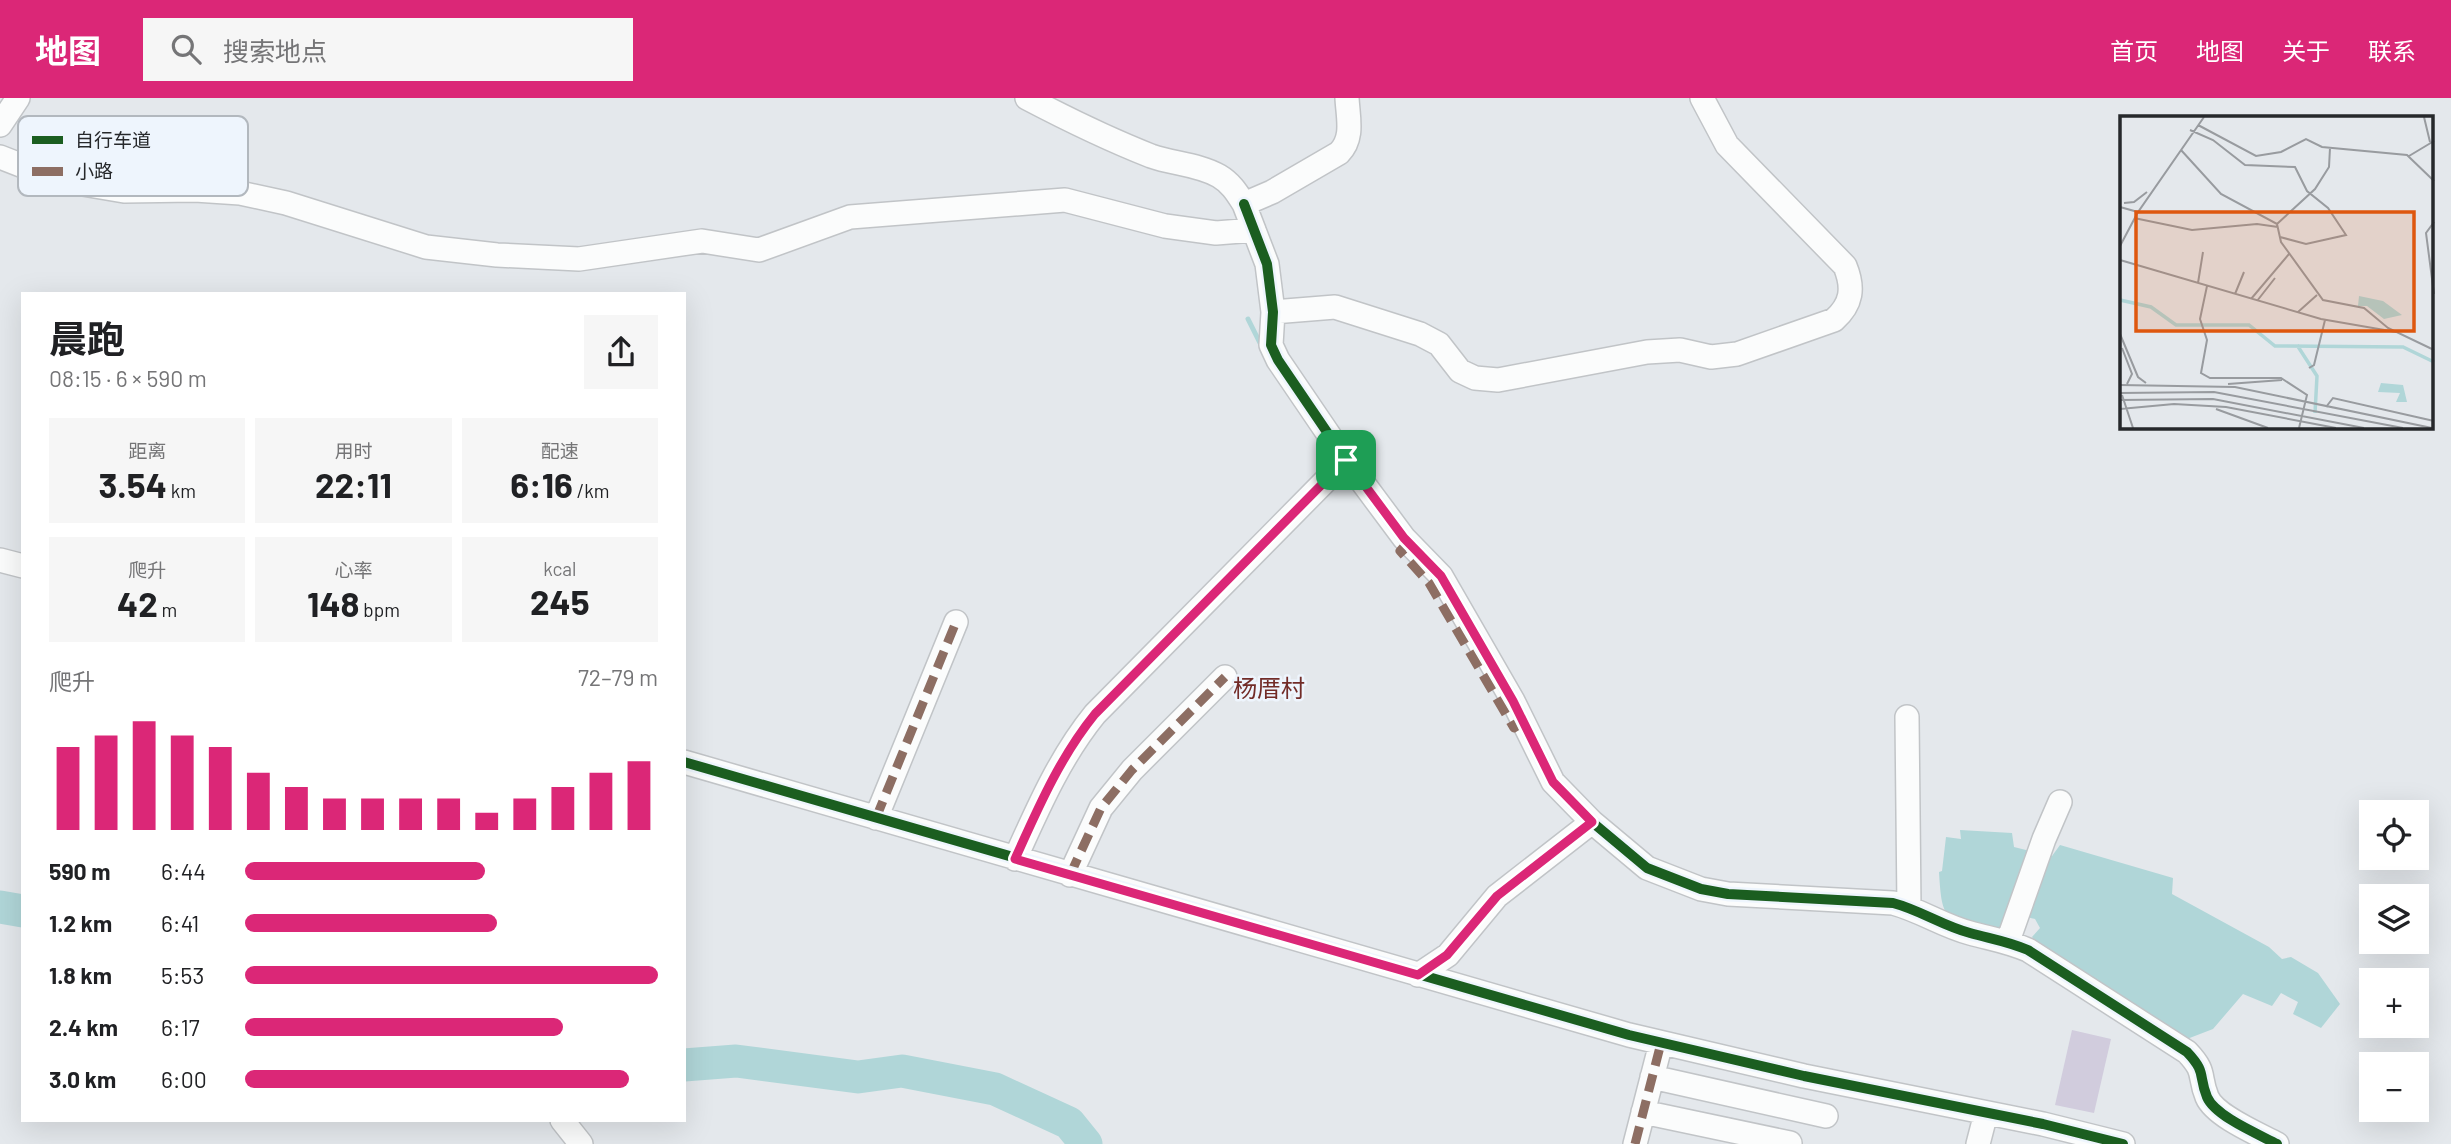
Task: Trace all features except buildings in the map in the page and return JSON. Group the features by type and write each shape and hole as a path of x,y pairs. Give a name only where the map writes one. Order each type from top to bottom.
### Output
{"street":[{"path":"0,125 18,98"},
{"path":"1027,98 1077,124 1153,157 1207,170 1221,177 1236,190 1267,264 1273,312 1271,345 1293,383 1405,546 1434,580 1553,782 1592,822 1647,868 1701,889 1728,894 1893,903 1969,933 2010,936 2187,1052 2201,1066 2208,1099 2223,1114 2277,1144"},
{"path":"1244,204 1272,192 1339,153 1347,145 1348,98"},
{"path":"1273,312 1335,307 1420,334 1439,344 1460,371 1475,378 1498,380 1647,352 1680,350 1710,357 1737,354 1834,320 1844,311 1852,295 1845,266 1727,145 1702,98"},
{"path":"0,157 18,164"},
{"path":"248,195 426,247 497,255 579,259 702,241 759,250 850,217 1065,200 1166,226 1216,233 1254,230"},
{"path":"1015,859 1046,791 1074,740 1095,714 1346,460"},
{"path":"0,560 21,565"},
{"path":"876,818 956,622"},
{"path":"1070,875 1101,808 1132,770 1225,677"},
{"path":"1907,717 1909,908"},
{"path":"686,763 1418,975 1661,1042 1804,1076 2043,1124 2123,1144"},
{"path":"2010,936 2060,802"},
{"path":"1418,975 1447,955 1497,896 1592,822"},
{"path":"1634,1144 1661,1042"},
{"path":"1643,1112 1790,1143 1804,1076"},
{"path":"1652,1077 1826,1116"},
{"path":"1979,1144 1986,1113"},
{"path":"564,1122 581,1144"}],"shaded area":[{"path":"2072,1030 2111,1039 2094,1113 2055,1105"}],"water":[{"path":"1960,830 2012,833 2014,847 2030,851 2037,848 2052,856 2060,845 2173,878 2172,894 2269,947 2282,959 2291,957 2318,973 2340,1004 2321,1028 2293,1014 2298,1002 2281,993 2272,1006 2243,994 2213,1029 2187,1039 2039,946 2032,937 2040,928 2035,919 2026,917 1991,934 1949,916 1942,901 1939,872 1942,871 1946,837 1961,839"}],"waterway":[{"path":"1248,319 1262,347"},
{"path":"0,907 21,911"},
{"path":"686,1065 736,1061 858,1077 902,1071 995,1089 1069,1123 1086,1144"}],"marked path":[{"path":"1408,542 1400,551 1429,583 1514,728 1524,722"},
{"path":"876,818 956,622"},
{"path":"1070,875 1101,808 1132,770 1225,677"},
{"path":"1635,1144 1661,1043"}],"cycle path":[{"path":"1244,204 1267,264 1273,312 1271,345 1278,360 1346,460 1404,538 1441,576 1513,701 1553,782 1592,822 1647,868 1701,889 1728,894 1893,903 1960,930 2028,950 2187,1052 2200,1070 2204,1090 2212,1104 2238,1124 2277,1144"},
{"path":"686,763 1629,1035 1804,1076 2043,1124 2123,1144"}],"district":[{"name":"杨厝村","path":"1269,689"}],"route":[{"path":"1346,460 1404,538 1441,576 1513,701 1553,782 1592,822 1497,896 1447,955 1418,975 1015,859 1046,791 1074,740 1095,714 1346,460"}]}
